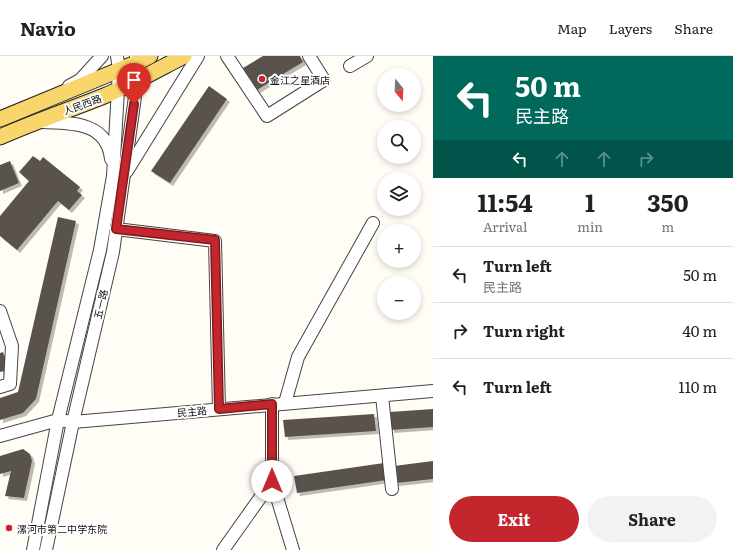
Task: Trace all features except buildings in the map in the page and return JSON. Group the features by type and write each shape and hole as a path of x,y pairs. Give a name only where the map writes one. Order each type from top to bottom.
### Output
{"main road":[{"name":"人民西路","path":"0,119 42,101 118,63 150,56"},
{"name":"人民西路","path":"0,137 137,81 184,56"}],"street":[{"path":"42,101 80,80 102,56"},
{"path":"119,175 198,56"},
{"path":"227,56 267,116 324,80 309,56"},
{"path":"350,66 367,56"},
{"name":"五一路","path":"33,550 58,420 119,175 137,81 136,60"},
{"name":"五一路","path":"46,550 73,422 113,252 116,229 119,175 118,63"},
{"path":"34,122 83,125 95,132 105,140 119,175"},
{"path":"285,403 298,357 373,223"},
{"path":"116,229 215,240 219,409"},
{"path":"0,311 5,342 12,346 10,384 0,387"},
{"name":"民主路","path":"0,436 58,420 73,422 433,391"},
{"path":"382,396 392,490"},
{"path":"272,404 272,481 293,550"},
{"path":"223,550 272,481"}],"place":[{"name":"金江之星酒店","path":"262,79"},
{"name":"漯河市第二中学东院","path":"9,528"}],"route":[{"path":"134,104 116,229 215,240 219,409 272,404 272,481"}]}
